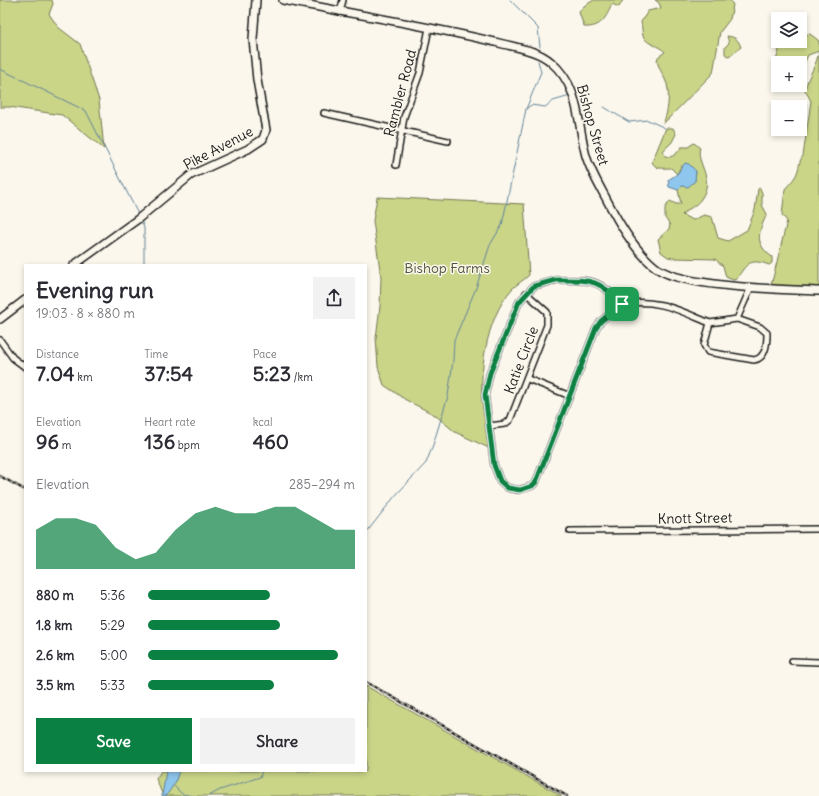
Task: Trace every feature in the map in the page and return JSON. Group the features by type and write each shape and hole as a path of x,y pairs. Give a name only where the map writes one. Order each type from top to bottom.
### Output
{"street":[{"name":"Pike Avenue","path":"76,264 140,218 192,175 248,149 258,143 265,135 253,54 256,0"},
{"name":"Bishop Street","path":"283,0 475,37 529,51 550,61 565,78 574,94 585,154 592,171 619,222 640,251 658,269 684,280 751,287 819,290"},
{"path":"340,12 342,0"},
{"name":"Rambler Road","path":"396,165 400,132 408,104 420,73 429,28"},
{"path":"324,114 400,132 448,141"},
{"path":"622,304 604,286 586,280 556,280 534,286 526,293 516,308 486,384 485,406 494,465 500,481 504,486 513,490 526,489 532,486 539,477 596,328 601,321 622,304 646,302 658,304 710,323 737,319 760,327 767,333 763,356 754,360 708,352 704,345 710,323"},
{"path":"737,319 751,287"},
{"name":"Katie Circle","path":"489,426 508,423 528,379 547,326 548,318 543,307 526,293"},
{"path":"0,318 24,301"},
{"path":"0,340 13,358 24,366"},
{"path":"528,379 570,396"},
{"name":"Knott Street","path":"570,531 819,529"},
{"path":"792,661 819,662"}],"green space":[{"path":"0,0 52,0 53,4 49,14 58,27 80,44 99,100 104,149 62,115 0,107"},
{"path":"594,0 623,0 619,7 612,4 605,18 599,24 584,27 579,12 584,6"},
{"path":"655,0 730,0 733,5 730,19 720,32 713,73 663,124 668,104 668,89 657,61 658,57 665,52 645,39 643,36 641,22 648,11 661,8 659,3"},
{"path":"807,34 810,34 818,40 819,51 808,55 807,57 807,56 777,56 779,51 778,48 807,48"},
{"path":"727,36 736,39 741,47 729,57 725,54 725,47 729,43"},
{"path":"819,51 819,287 771,286 787,221 782,215 785,189 796,176 803,156 807,136 811,101 806,92 807,83"},
{"path":"666,128 673,128 676,134 672,142 663,151 665,156 670,157 681,147 688,147 694,143 700,148 700,159 706,178 705,191 701,199 682,215 693,220 704,215 712,217 718,238 728,241 747,230 755,210 758,189 760,188 762,193 762,205 767,214 761,227 759,237 762,247 772,257 772,263 769,265 758,262 750,263 743,269 737,279 733,280 726,277 723,266 715,259 673,258 668,257 661,252 658,239 669,229 670,225 665,218 665,208 670,201 676,204 681,204 678,190 682,186 695,181 696,171 681,166 677,174 671,168 660,168 654,165 652,162"},
{"name":"Bishop Farms","path":"377,197 524,204 529,275 512,289 503,301 490,332 483,366 482,399 493,450 455,432 435,415 406,400 384,385 378,367 376,338 380,306 381,277 373,221"},
{"path":"367,687 562,796 163,796 156,779 160,772 367,772"}],"water":[{"path":"685,163 689,164 696,171 695,181 688,187 682,186 678,190 669,187 668,180 677,174"},
{"path":"166,772 179,772 175,783 166,796 162,796"}],"waterway":[{"path":"510,0 538,28 540,47"},
{"path":"367,532 395,496 426,463 432,448 448,396 453,361 454,340 476,288 490,245 502,225 526,109 541,72 538,61"},
{"path":"0,69 86,111 138,214"},
{"path":"526,109 531,105 545,107 553,101 570,96"},
{"path":"604,107 629,122 648,120 665,128"},
{"path":"141,220 144,228 144,264"},
{"path":"209,796 220,790 260,777 262,772"},
{"path":"174,786 182,794 193,796"}],"railway":[{"path":"0,476 24,489"},
{"path":"367,683 567,796"}],"route":[{"path":"556,280 586,280 604,286 622,304 610,312 601,321 592,336 536,482 526,489 520,490 513,490 504,486 496,474 494,465 485,406 485,395 486,384 490,373 519,302 534,286 545,282 556,280"}]}
